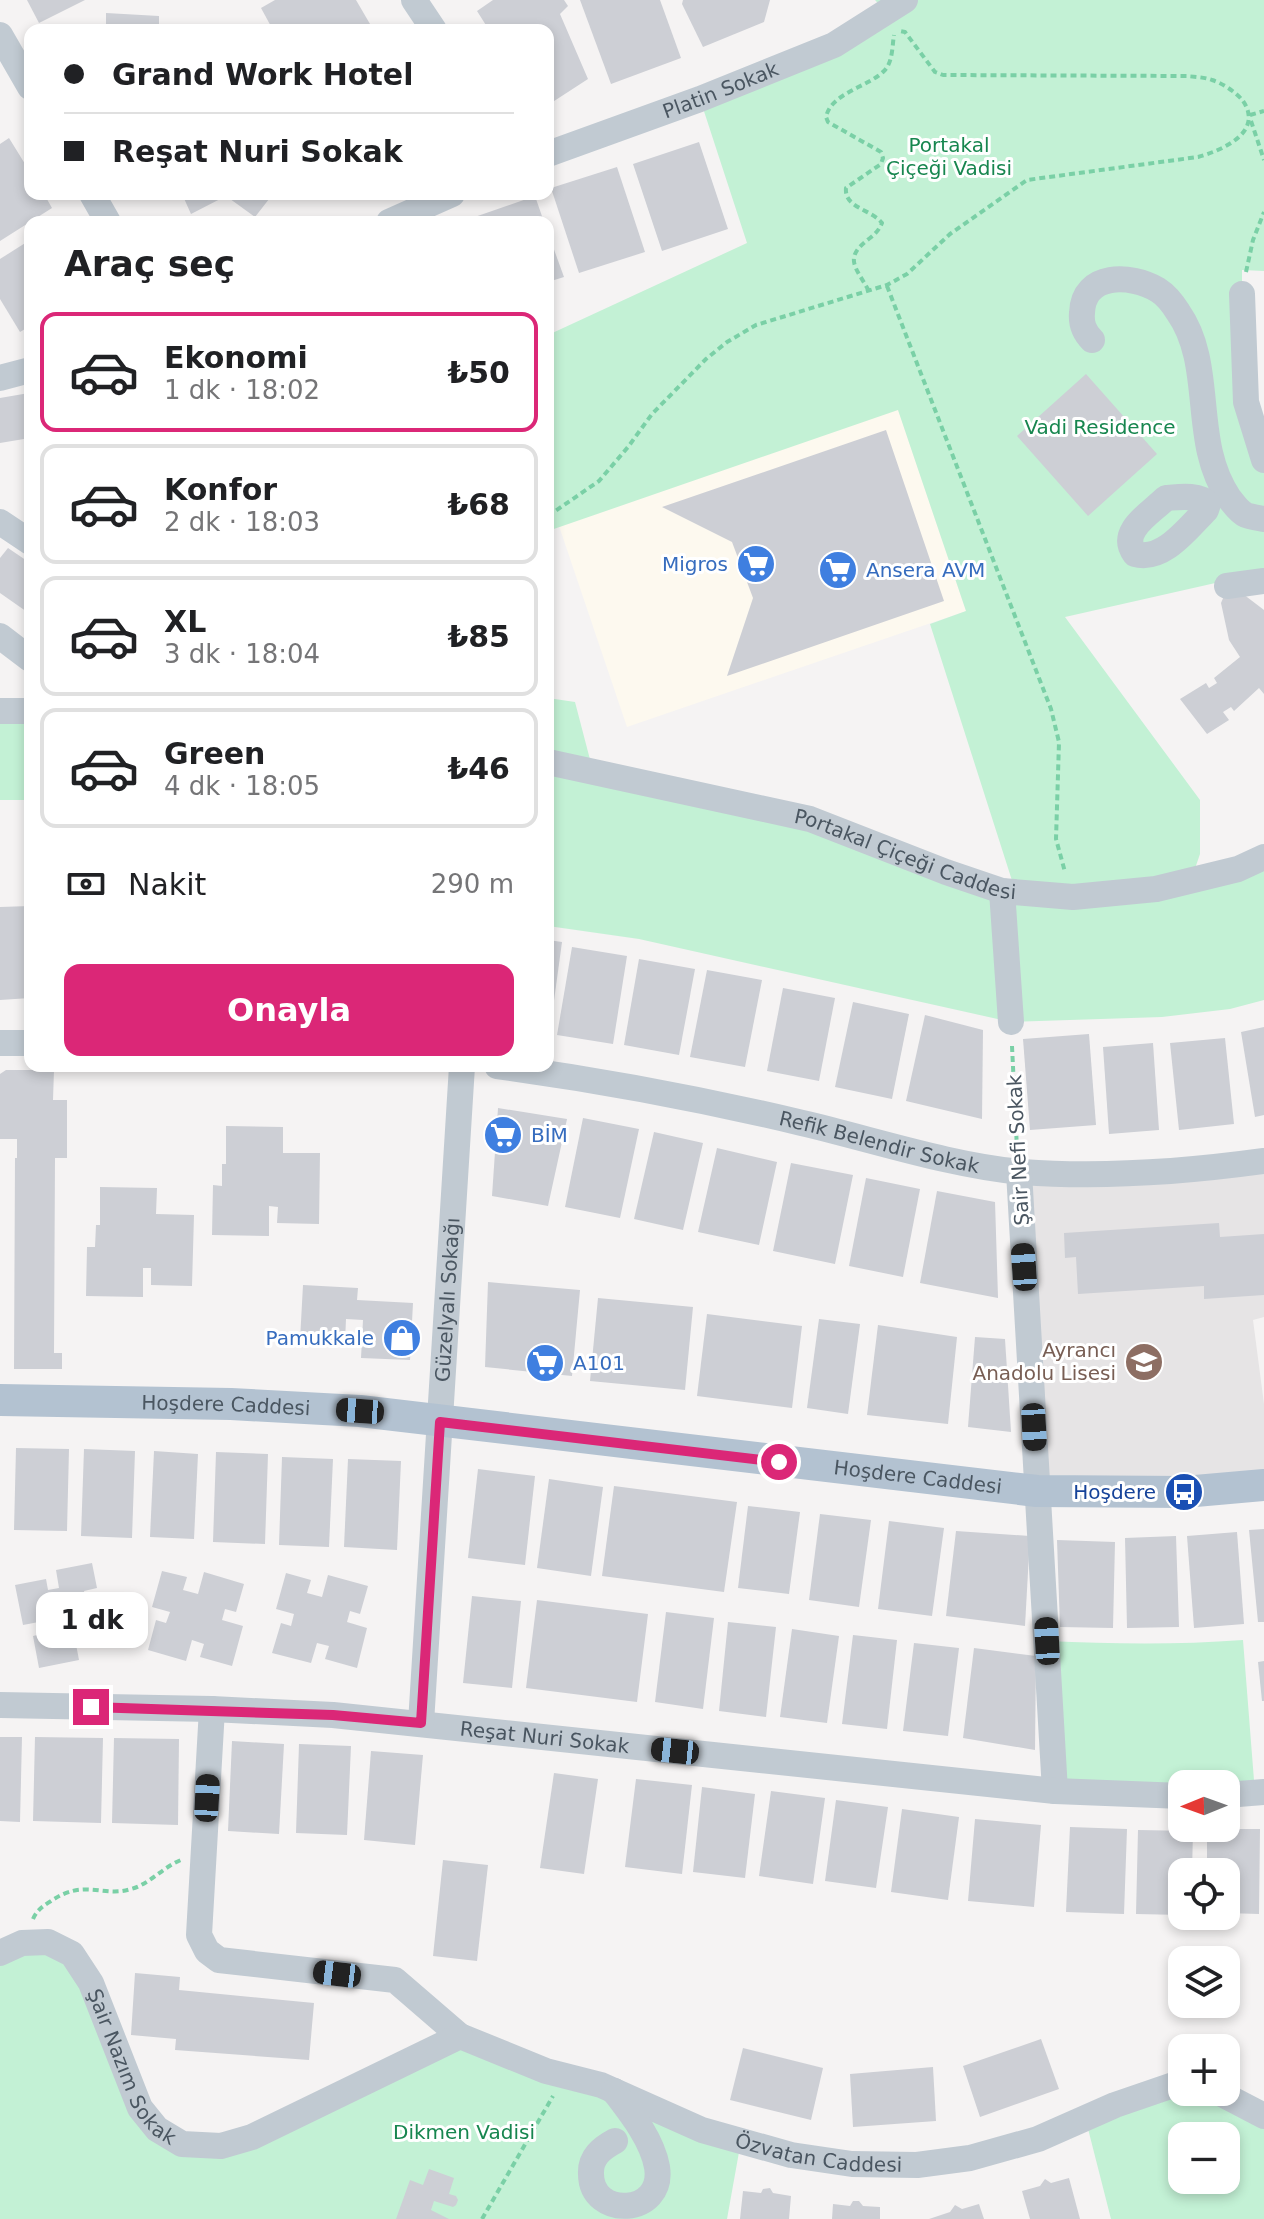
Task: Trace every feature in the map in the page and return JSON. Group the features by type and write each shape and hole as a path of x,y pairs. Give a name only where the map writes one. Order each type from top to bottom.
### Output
{"main road":[{"name":"Hoşdere Caddesi","path":"0,1400 360,1411 1037,1491 1184,1492 1264,1485"}],"street":[{"path":"414,0 430,24"},
{"name":"Platin Sokak","path":"554,152 700,99 834,45 889,4"},
{"path":"0,35 24,77"},
{"path":"402,216 438,200"},
{"path":"1092,340 1084,330 1082,308 1090,288 1099,282 1112,279 1147,285 1160,291 1172,303 1183,319 1193,344 1200,377 1203,424 1220,484 1221,504 1245,515 1264,519"},
{"path":"1242,294 1246,402 1264,460"},
{"path":"0,378 24,372"},
{"path":"0,522 24,538"},
{"path":"1227,586 1264,581"},
{"path":"0,636 24,654"},
{"path":"0,711 24,711"},
{"name":"Portakal Çiçeği Caddesi","path":"554,763 810,819 1002,891 1073,897 1156,889 1238,869 1264,857"},
{"path":"1002,891 1011,1022"},
{"path":"0,1043 24,1043"},
{"name":"Güzelyalı Sokağı","path":"421,1723 462,1072"},
{"name":"Refik Belendir Sokak","path":"533,1072 649,1091 1019,1172 1146,1172 1264,1161"},
{"name":"Şair Nefi Sokak","path":"1019,1172 1055,1791"},
{"name":"Reşat Nuri Sokak","path":"0,1705 333,1715 1055,1791 1168,1795"},
{"name":"Özvatan Caddesi","path":"212,1709 199,1935 207,1951 219,1960 395,1980 460,2036 546,2071 613,2091 702,2130 791,2155 852,2164 917,2165 970,2158 1038,2139 1105,2109 1168,2087"},
{"path":"1240,1794 1264,1792"},
{"name":"Şair Nazım Sokak","path":"11,1948 48,1942 72,1954 91,1983 140,2108 157,2129 182,2144 221,2146 252,2137 460,2036"},
{"path":"613,2091 642,2131 657,2168 653,2190 647,2199 627,2208 606,2203 593,2186 591,2175 597,2154 615,2141"},
{"path":"1240,2103 1264,2116"}],"path":[{"path":"869,291 853,263 852,255 855,248 879,230 882,223 849,202 845,196 846,188 881,164 883,158 881,152 828,122 826,117 831,105 885,71 898,30 905,32 935,72 943,75 1187,76 1213,80 1238,95 1250,117 1264,160"},
{"path":"554,512 599,481 652,414 706,359 756,325 887,285 907,274 950,234 1007,191 1027,180 1216,152 1240,137 1250,117 1264,111"},
{"path":"1242,294 1253,240 1264,212"},
{"path":"887,285 1051,709 1059,742 1056,839 1073,897"},
{"name":"Şair Nefi Sokak","path":"1011,1022 1019,1172"},
{"path":"11,1948 36,1912 68,1892 83,1889 128,1891 141,1886 177,1861 190,1857 204,1858"},
{"path":"482,2219 563,2076"}],"shaded area":[{"path":"898,409 966,611 627,727 559,526"},
{"name":"Ayrancı Anadolu Lisesi","path":"1264,1161 1264,1317 1253,1320 1264,1404 1264,1485 1038,1491 1019,1172"}],"green space":[{"path":"875,0 1264,0 1264,271 1242,270 1242,294 1264,460 1264,572 1065,617 1200,800 1200,854 1190,883 1264,860 1264,1000 1230,1009 1162,1017 1011,1022 639,939 554,927 554,699 575,702 593,771 810,819 1016,893 930,624 966,611 898,410 554,529 554,332 747,243 700,99 886,12"},
{"path":"0,711 24,711 24,800 0,800"},
{"path":"1243,1640 1255,1793 1240,1788 1240,1770 1168,1770 1168,1786 1055,1791 1047,1641 1194,1643"},
{"name":"Dikmen Vadisi","path":"0,1953 72,1954 157,2129 221,2146 460,2036 741,2141 727,2219 0,2219"},
{"path":"1168,2096 1168,2106 1240,2106 1240,2103 1264,2116 1264,2219 1111,2219 1085,2117"}],"building":[{"path":"27,0 85,0 39,23"},
{"path":"275,0 356,0 370,24 270,24 261,8"},
{"path":"493,0 564,0 568,6 560,14 588,79 554,101 554,24 485,24 477,11"},
{"path":"580,0 660,0 681,58 611,84"},
{"path":"683,0 770,0 764,22 703,47 682,4"},
{"path":"106,13 159,16 159,24 106,24"},
{"path":"9,138 24,162 24,200 47,200 52,208 39,216 24,216 24,226 0,241 0,144"},
{"path":"699,142 728,229 662,251 633,164"},
{"path":"617,167 645,252 579,273 554,197 554,187"},
{"path":"185,200 218,200 191,214"},
{"path":"232,200 268,200 254,216"},
{"path":"524,200 536,200 542,216 478,216"},
{"path":"24,244 24,330 20,332 0,299 0,259"},
{"path":"554,250 564,277 554,280"},
{"path":"1086,374 1157,454 1088,516 1017,436"},
{"path":"24,394 24,439 0,443 0,398"},
{"name":"Ansera AVM","path":"886,430 944,601 727,676 753,598 732,542 662,507"},
{"path":"8,548 24,559 24,610 0,593 0,558"},
{"path":"1243,594 1264,610 1264,694 1259,688 1234,711 1231,707 1223,712 1229,720 1207,734 1180,699 1206,683 1209,688 1217,683 1214,678 1240,657 1229,640 1221,603 1224,596"},
{"path":"24,906 24,998 0,1000 0,907"},
{"path":"554,941 562,942 554,1001"},
{"path":"572,947 627,956 613,1044 557,1035"},
{"path":"639,959 695,969 679,1055 624,1045"},
{"path":"707,970 762,980 745,1067 690,1057"},
{"path":"783,988 835,998 819,1081 767,1071"},
{"path":"853,1002 909,1014 892,1099 835,1087"},
{"path":"925,1015 983,1030 982,1119 906,1101"},
{"path":"1264,1027 1264,1115 1255,1117 1241,1032"},
{"path":"1089,1034 1096,1125 1030,1130 1023,1039"},
{"path":"1225,1038 1234,1124 1179,1130 1170,1043"},
{"path":"1153,1043 1159,1130 1109,1134 1103,1047"},
{"path":"6,1070 54,1072 53,1100 67,1100 67,1158 55,1158 54,1353 62,1353 62,1369 14,1369 17,1139 0,1139 0,1074"},
{"path":"498,1108 567,1119 548,1206 492,1196"},
{"path":"583,1118 639,1129 620,1218 565,1207"},
{"path":"226,1126 283,1127 283,1153 320,1153 319,1224 277,1223 278,1207 269,1206 269,1236 212,1235 213,1185 222,1186 222,1164 226,1164"},
{"path":"654,1132 703,1143 683,1230 634,1219"},
{"path":"717,1148 777,1162 759,1245 698,1232"},
{"path":"791,1163 853,1175 835,1264 773,1251"},
{"path":"866,1178 920,1189 903,1277 849,1266"},
{"path":"100,1187 157,1188 156,1214 194,1215 192,1286 151,1285 151,1268 143,1268 143,1297 86,1296 87,1247 95,1247 96,1225 100,1225"},
{"path":"937,1191 995,1202 998,1298 920,1283"},
{"path":"1219,1223 1220,1237 1264,1234 1264,1295 1204,1299 1204,1286 1078,1294 1076,1257 1065,1258 1064,1233"},
{"path":"488,1282 580,1290 572,1376 485,1367"},
{"path":"303,1285 358,1288 357,1300 413,1303 410,1360 361,1358 363,1320 346,1319 345,1342 300,1340"},
{"path":"598,1298 693,1307 685,1390 590,1381"},
{"path":"707,1314 802,1326 792,1408 697,1396"},
{"path":"819,1319 860,1324 848,1414 807,1408"},
{"path":"878,1325 957,1337 948,1424 867,1415"},
{"path":"975,1337 1005,1339 1011,1432 968,1427"},
{"path":"16,1448 69,1449 67,1531 14,1530"},
{"path":"84,1449 135,1451 132,1538 81,1536"},
{"path":"154,1451 198,1454 194,1539 150,1537"},
{"path":"216,1452 268,1454 265,1544 213,1542"},
{"path":"282,1457 333,1459 329,1547 279,1545"},
{"path":"348,1459 401,1461 397,1550 344,1547"},
{"path":"478,1469 535,1476 525,1565 468,1558"},
{"path":"549,1479 603,1487 591,1576 537,1568"},
{"path":"614,1486 737,1502 724,1592 602,1576"},
{"path":"748,1506 800,1512 789,1594 738,1588"},
{"path":"820,1514 871,1520 859,1607 809,1600"},
{"path":"889,1521 944,1528 932,1616 878,1609"},
{"path":"1264,1529 1264,1622 1258,1622 1249,1530"},
{"path":"956,1531 1030,1536 1025,1626 946,1616"},
{"path":"1237,1532 1244,1624 1194,1628 1187,1536"},
{"path":"1176,1536 1179,1627 1127,1628 1125,1538"},
{"path":"1057,1540 1115,1542 1113,1628 1060,1627"},
{"path":"92,1563 97,1588 84,1591 87,1605 110,1601 117,1642 88,1648 86,1637 75,1639 79,1660 39,1668 33,1636 46,1633 44,1621 23,1625 15,1585 46,1579 48,1590 59,1588 56,1570"},
{"path":"162,1571 187,1577 183,1590 198,1594 204,1572 244,1584 236,1612 225,1609 222,1620 243,1626 232,1666 200,1657 204,1644 192,1640 186,1661 148,1650 156,1620 166,1623 170,1612 152,1607"},
{"path":"286,1573 311,1580 307,1593 322,1597 328,1575 368,1586 360,1614 350,1611 347,1622 367,1628 357,1668 325,1659 329,1646 317,1643 311,1663 272,1653 281,1623 291,1626 294,1614 276,1609"},
{"path":"472,1596 521,1601 512,1688 463,1683"},
{"path":"537,1600 648,1614 637,1702 526,1688"},
{"path":"666,1612 714,1618 703,1709 655,1702"},
{"path":"728,1622 776,1627 766,1717 719,1711"},
{"path":"792,1629 839,1636 827,1723 780,1717"},
{"path":"853,1635 897,1640 887,1729 842,1724"},
{"path":"914,1643 959,1648 948,1736 903,1731"},
{"path":"974,1648 1036,1656 1035,1750 963,1738"},
{"path":"1264,1661 1264,1701 1262,1701 1258,1662"},
{"path":"0,1737 22,1737 20,1822 0,1821"},
{"path":"35,1737 103,1738 101,1823 33,1821"},
{"path":"114,1738 179,1739 178,1825 112,1823"},
{"path":"232,1741 284,1744 279,1834 228,1831"},
{"path":"299,1744 351,1746 347,1835 296,1833"},
{"path":"371,1751 423,1755 415,1845 364,1840"},
{"path":"554,1773 598,1779 584,1874 540,1868"},
{"path":"636,1779 692,1785 682,1874 625,1867"},
{"path":"702,1787 755,1794 745,1878 693,1872"},
{"path":"771,1791 825,1798 813,1884 759,1876"},
{"path":"836,1800 888,1807 876,1888 825,1881"},
{"path":"902,1809 959,1817 948,1900 891,1892"},
{"path":"975,1819 1041,1825 1034,1907 968,1901"},
{"path":"1070,1827 1127,1829 1124,1914 1066,1912"},
{"path":"1240,1829 1260,1829 1259,1914 1240,1913 1240,1858 1207,1858 1207,1842 1240,1842"},
{"path":"1138,1830 1168,1831 1168,1842 1193,1842 1192,1858 1168,1858 1168,1915 1136,1914"},
{"path":"443,1860 488,1865 477,1961 433,1956"},
{"path":"135,1973 180,1977 179,1990 314,2003 309,2060 175,2050 176,2039 131,2035"},
{"path":"1041,2039 1059,2089 980,2117 963,2066"},
{"path":"743,2048 823,2068 811,2120 730,2100"},
{"path":"933,2067 936,2121 853,2127 850,2074"},
{"path":"429,2169 454,2178 449,2194 456,2196 456,2205 453,2207 434,2201 431,2210 449,2219 396,2219 410,2180 423,2185"},
{"path":"1069,2178 1080,2219 1030,2219 1022,2191 1040,2186 1045,2179 1051,2183"},
{"path":"770,2188 773,2193 791,2196 789,2219 740,2219 743,2191 761,2193 763,2189"},
{"path":"853,2201 859,2201 863,2206 880,2207 880,2219 832,2219 833,2204 850,2206"},
{"path":"979,2204 984,2219 929,2219 950,2212 955,2205 962,2209"}],"place":[{"name":"Migros","path":"756,564"},
{"name":"Ansera AVM","path":"838,570"},
{"name":"BİM","path":"503,1135"},
{"name":"Pamukkale","path":"402,1338"},
{"name":"Ayrancı Anadolu Lisesi","path":"1144,1362"},
{"name":"A101","path":"545,1363"},
{"name":"Hoşdere","path":"1184,1492"}],"route":[{"path":"91,1707 212,1709 421,1723 440,1422 779,1462"}],"park label":[{"name":"Portakal Çiçeği Vadisi","path":"949,156"},
{"name":"Vadi Residence","path":"1100,427"}]}
